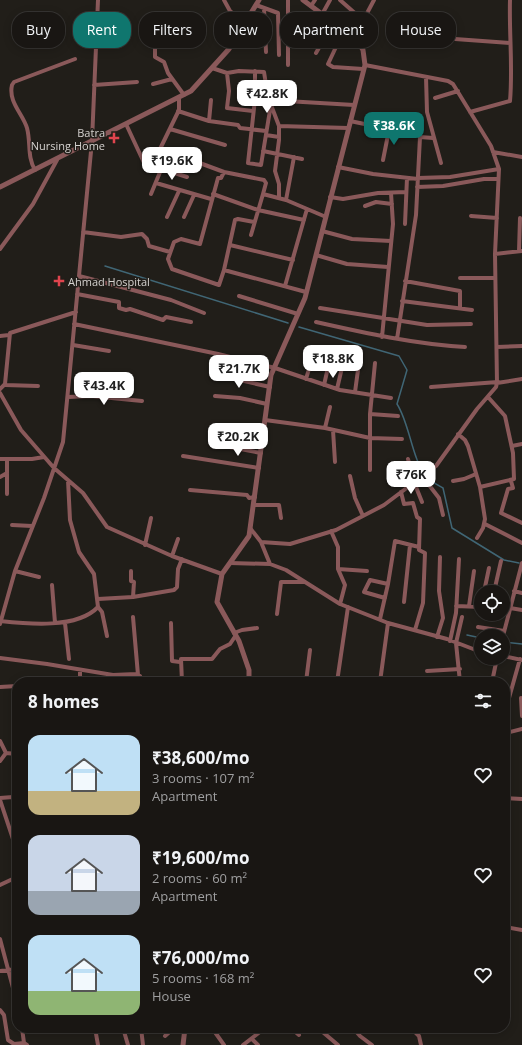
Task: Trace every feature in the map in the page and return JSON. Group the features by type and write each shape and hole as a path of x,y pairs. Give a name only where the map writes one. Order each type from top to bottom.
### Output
{"street":[{"path":"98,0 92,141 63,442 15,571 0,623 65,623 87,616 98,607"},
{"path":"224,0 231,12"},
{"path":"288,0 288,65"},
{"path":"303,0 318,12"},
{"path":"311,6 315,0"},
{"path":"322,12 330,0"},
{"path":"342,0 354,12"},
{"path":"369,12 374,0"},
{"path":"470,112 510,101 512,68 510,43 510,0"},
{"path":"252,12 258,2 264,8 278,13 279,55"},
{"path":"264,8 266,52"},
{"path":"456,39 510,43"},
{"path":"151,194 166,158 160,149 178,112 182,96 164,62 155,56 155,48"},
{"path":"0,187 58,160 92,141 191,91 230,48"},
{"path":"316,52 318,48"},
{"path":"261,542 290,544 331,531 384,505 436,466 458,434 488,397 497,382 495,254 499,169 493,152 453,84 448,81 364,67 333,66 328,64 336,48"},
{"path":"249,677 249,670 235,634 217,602 222,574 249,536 260,468 267,404 274,368 306,292 364,67 361,48"},
{"path":"35,170 30,158 27,127 16,108 12,85 14,82 75,59"},
{"path":"212,68 227,74 239,71 264,72 270,102 279,126 278,154 275,171 279,184 279,198"},
{"path":"255,71 254,112 248,162 261,165 270,102"},
{"path":"227,74 229,91 227,108 254,112"},
{"path":"426,77 427,112 440,163"},
{"path":"153,84 172,78"},
{"path":"94,85 137,82"},
{"path":"436,98 458,91"},
{"path":"209,121 211,100"},
{"path":"270,102 354,105"},
{"path":"178,112 209,121 238,125 240,128 252,129 279,137"},
{"path":"350,121 418,135 420,137 433,138"},
{"path":"126,124 146,167"},
{"path":"279,126 348,128"},
{"path":"170,129 225,145"},
{"path":"384,160 389,130"},
{"path":"397,339 416,215 420,137"},
{"path":"263,151 302,159"},
{"path":"493,152 522,157"},
{"path":"286,200 294,157"},
{"path":"0,249 33,204 58,160"},
{"path":"197,162 224,172 265,181 263,194 250,235"},
{"path":"338,167 373,174 418,179 450,177 499,169"},
{"path":"162,169 187,177"},
{"path":"224,172 221,178 218,178 211,199 200,244 179,240 172,244 168,261 173,270 217,286 224,270 235,220 238,219 254,222"},
{"path":"405,224 407,178"},
{"path":"417,187 443,186 484,179 498,179"},
{"path":"156,183 194,196 211,199"},
{"path":"167,217 179,191"},
{"path":"330,198 343,199 406,192"},
{"path":"382,337 385,320 391,241 391,193"},
{"path":"213,194 258,210 304,220"},
{"path":"263,194 286,200 326,217"},
{"path":"184,217 194,196"},
{"path":"365,206 376,202 392,204"},
{"path":"285,286 307,209"},
{"path":"471,216 497,218"},
{"path":"495,254 521,251 520,218"},
{"path":"322,231 352,239 391,241"},
{"path":"83,232 121,237 142,234 148,239 149,246 170,252"},
{"path":"230,245 293,260"},
{"path":"316,255 347,264 388,267"},
{"path":"224,270 306,292"},
{"path":"79,276 163,298 204,313"},
{"path":"460,278 495,278"},
{"path":"405,281 460,291 460,308"},
{"path":"77,294 119,302 119,308 126,310 130,309 163,320 166,316 192,322"},
{"path":"239,296 298,314"},
{"path":"402,301 472,310"},
{"path":"320,308 385,320 438,326 471,324"},
{"path":"0,336 9,335 10,333 76,312"},
{"path":"316,322 382,337 435,345 465,347"},
{"path":"74,324 177,345 274,368 337,389 390,398"},
{"path":"5,385 9,335"},
{"path":"72,345 109,350"},
{"path":"497,347 522,346"},
{"path":"324,384 332,350"},
{"path":"306,379 314,352"},
{"path":"337,389 344,359"},
{"path":"370,470 370,414 375,363"},
{"path":"355,392 358,370"},
{"path":"213,374 270,387"},
{"path":"431,387 522,379"},
{"path":"0,389 5,385 38,386"},
{"path":"0,393 21,430 54,468 83,493 107,527 145,545 222,574"},
{"path":"68,397 91,396 142,401"},
{"path":"215,396 240,398 267,404"},
{"path":"480,487 511,481 514,479 512,446 504,414 488,397"},
{"path":"326,428 330,407"},
{"path":"370,414 398,416"},
{"path":"265,420 326,428 370,438 402,439"},
{"path":"333,430 335,462"},
{"path":"458,434 467,443 480,487 485,524 477,538"},
{"path":"512,446 522,444"},
{"path":"219,445 261,453"},
{"path":"183,456 260,468"},
{"path":"0,459 32,459 44,457"},
{"path":"7,459 7,494"},
{"path":"408,459 414,482 422,502"},
{"path":"0,477 7,473"},
{"path":"453,481 464,479 476,474"},
{"path":"423,475 439,498 442,515"},
{"path":"350,476 355,498 363,516"},
{"path":"68,480 70,520 79,552 94,574 98,607 102,612 107,636"},
{"path":"511,481 513,488 508,489 501,513 522,523"},
{"path":"190,490 247,495 249,498 255,498"},
{"path":"401,492 405,504 413,503 417,517 420,520 419,550 425,553 422,609 415,630"},
{"path":"254,505 279,505 281,518"},
{"path":"145,545 151,518"},
{"path":"12,524 32,526"},
{"path":"485,524 522,543"},
{"path":"250,528 261,542 270,564"},
{"path":"331,531 339,551 338,568 345,585 340,604"},
{"path":"172,556 178,539"},
{"path":"380,619 388,584 395,541 419,547"},
{"path":"404,602 410,544"},
{"path":"437,637 443,618 439,591 440,557"},
{"path":"98,599 133,597 176,589 178,568 182,559"},
{"path":"450,640 456,606 458,559"},
{"path":"496,585 501,561"},
{"path":"230,563 270,564 286,570 340,604 388,623 450,640 474,649"},
{"path":"522,563 510,608 522,610"},
{"path":"338,568 367,571"},
{"path":"485,585 489,568"},
{"path":"469,606 474,570"},
{"path":"15,571 39,577"},
{"path":"131,571 131,581 134,582 133,597"},
{"path":"385,598 364,592 370,580 388,584"},
{"path":"277,614 282,582 304,582"},
{"path":"52,585 55,623"},
{"path":"514,592 522,593"},
{"path":"456,606 474,606"},
{"path":"338,677 348,607"},
{"path":"0,658 113,675 138,675 133,617"},
{"path":"460,677 456,643 462,617"},
{"path":"65,623 69,659"},
{"path":"171,623 172,661 180,662 182,659 212,658 220,649 230,644 235,634 242,630 257,628"},
{"path":"381,677 388,623"},
{"path":"478,627 491,629"},
{"path":"307,677 310,650"},
{"path":"510,658 521,660 510,695"},
{"path":"180,662 182,677"},
{"path":"493,677 496,665"},
{"path":"428,671 460,669"},
{"path":"80,670 80,677"},
{"path":"0,687 12,686"},
{"path":"521,698 522,716"},
{"path":"510,732 522,729"},
{"path":"0,741 6,753"},
{"path":"6,753 12,754"},
{"path":"0,761 6,753"},
{"path":"12,797 0,799 12,836"},
{"path":"510,798 522,798"},
{"path":"0,885 12,879"},
{"path":"510,928 522,930"},
{"path":"0,939 12,982"},
{"path":"0,971 9,969"},
{"path":"0,1010 4,1015 8,1040 14,1044 26,1044 23,1033"},
{"path":"96,1033 98,1045"},
{"path":"124,1033 128,1045"},
{"path":"142,1033 143,1045"},
{"path":"165,1036 168,1033"},
{"path":"183,1045 184,1033"},
{"path":"216,1033 224,1045"},
{"path":"243,1045 259,1033"},
{"path":"324,1033 338,1045"},
{"path":"357,1033 372,1045"},
{"path":"416,1033 419,1036 421,1045"},
{"path":"252,1039 258,1045"}],"waterway":[{"path":"105,266 288,323"},
{"path":"299,327 399,356 407,370 397,404 422,470 430,480 443,488 452,528 504,560 519,563"},
{"path":"467,635 474,636"},
{"path":"510,643 522,644"}],"place":[{"name":"Batra Nursing Home","path":"114,138"},
{"name":"Ahmad Hospital","path":"59,281"}]}
